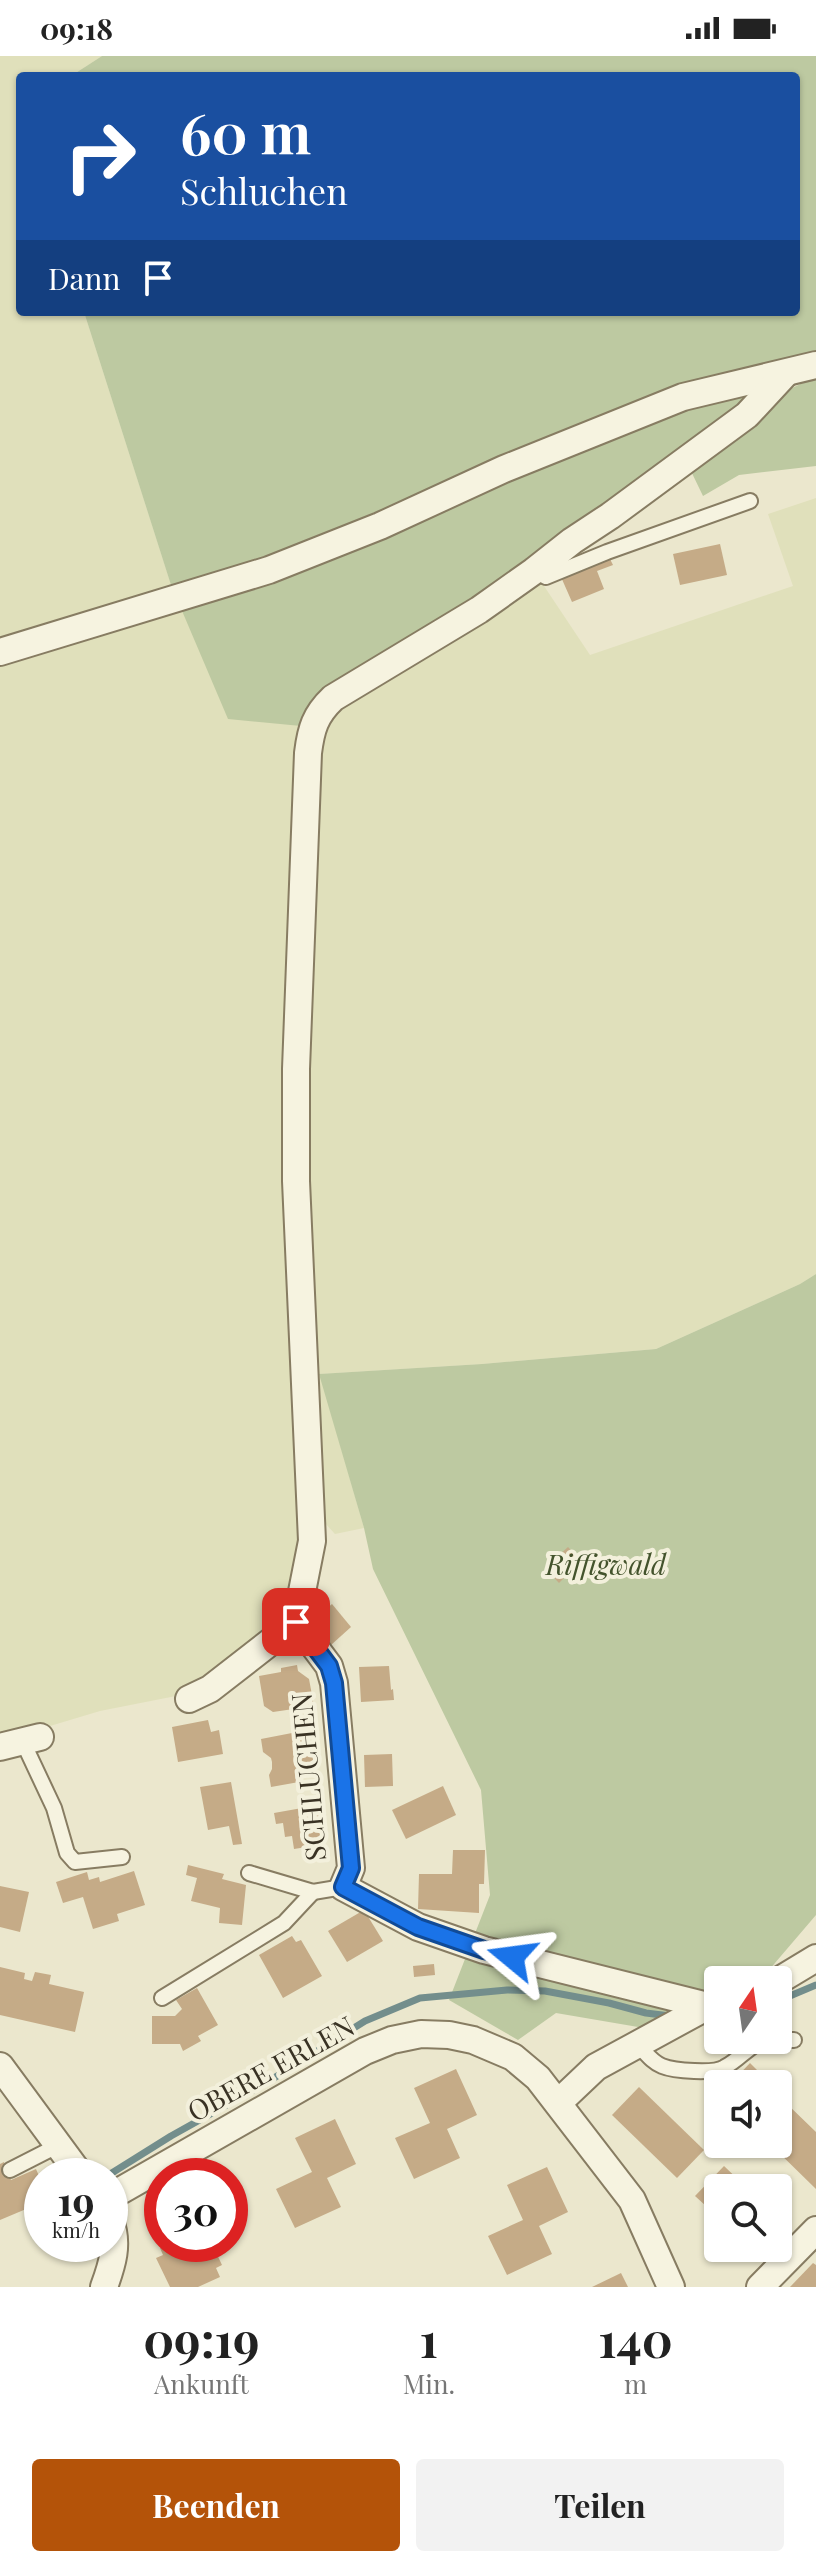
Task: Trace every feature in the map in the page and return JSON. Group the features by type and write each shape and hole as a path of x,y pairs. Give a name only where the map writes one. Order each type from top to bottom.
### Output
{"street":[{"path":"0,652 269,570 380,526 504,469 683,397 816,365"},
{"path":"189,1699 210,1689 296,1622 312,1541 296,1181 296,1069 308,753 312,727 321,710 333,698 479,610 534,571 747,415 786,373"},
{"name":"SCHLUCHEN","path":"296,1622 329,1666 334,1683 351,1868 343,1887 418,1927 484,1950 704,2003"},
{"path":"792,1973 816,1958"},
{"path":"558,2103 596,2067 704,2010"},
{"name":"OBERE ERLEN","path":"128,2186 365,2051 392,2040 421,2034 449,2035 473,2040 513,2057 538,2078 632,2200 671,2287"},
{"path":"0,2066 68,2158"},
{"path":"760,2287 816,2230"},
{"path":"104,2287 113,2262"}],"lane":[{"path":"534,571 546,577 750,501"},
{"path":"21,1742 39,1772 54,1808 67,1853 75,1862 122,1857"},
{"path":"249,1873 313,1892 343,1887"},
{"path":"162,1998 284,1923 313,1892"},
{"path":"638,2045 651,2060 664,2067 696,2071 723,2069 742,2054"},
{"path":"10,2170 52,2135"}],"green space":[{"path":"0,56 102,56 77,72 16,72 16,316 85,316 175,597 0,649"},
{"path":"102,56 816,56 816,362 748,406 301,726 228,719 171,585 85,316 800,316 800,72 77,72"},
{"path":"816,378 816,466 739,475 703,496 689,467 764,405"},
{"path":"816,498 816,1274 656,1349 320,1374 364,1528 335,1534 324,1522 302,1175 313,760 333,707 517,594 542,583 590,655 793,586 768,514"},
{"path":"179,606 301,726 305,1524 290,1608 277,1626 181,1695 100,1711 0,1741 0,657"},
{"name":"Riffigwald","path":"816,1274 816,1915 772,1966 704,1966 704,2003 644,2028 556,2013 518,2040 449,2000 490,1895 481,1790 373,1569 319,1374 656,1349"}],"building":[{"path":"720,544 727,575 680,585 673,554"},
{"path":"609,557 613,565 597,571 604,589 572,602 561,577"},
{"path":"568,1547 581,1561 559,1583 545,1568"},
{"path":"332,1604 351,1627 331,1645 311,1622"},
{"path":"297,1665 298,1671 309,1679 314,1706 273,1712 264,1706 259,1676"},
{"path":"389,1666 394,1700 361,1702 359,1667"},
{"path":"208,1720 211,1732 219,1730 223,1754 178,1762 172,1727"},
{"path":"292,1733 293,1736 308,1734 316,1775 271,1787 269,1775 272,1762 263,1752 261,1739"},
{"path":"392,1754 393,1786 365,1787 364,1755"},
{"path":"231,1782 242,1844 233,1845 229,1826 208,1830 200,1787"},
{"path":"443,1786 456,1815 406,1839 392,1810"},
{"path":"302,1808 304,1818 320,1815 325,1844 294,1849 292,1836 285,1837 283,1823 276,1824 274,1813"},
{"path":"453,1850 485,1850 484,1884 479,1884 479,1913 418,1909 419,1874 452,1874"},
{"path":"188,1865 224,1874 222,1879 246,1885 242,1925 219,1923 220,1908 191,1901 197,1878 186,1875"},
{"path":"134,1871 145,1905 117,1914 119,1921 93,1929 83,1897 63,1903 56,1882 87,1872 89,1880 99,1877 100,1882"},
{"path":"0,1886 29,1892 20,1932 0,1927"},
{"path":"364,1910 383,1941 347,1962 328,1931"},
{"path":"292,1936 296,1942 301,1940 322,1976 283,1998 259,1955"},
{"path":"434,1964 435,1975 414,1977 413,1966"},
{"path":"0,1967 25,1973 24,1979 32,1981 35,1972 51,1975 49,1984 84,1992 75,2032 0,2015"},
{"path":"197,1988 218,2025 198,2036 201,2041 183,2051 180,2044 152,2044 152,2016 175,2016 182,2009 176,2000"},
{"path":"750,2063 757,2070 743,2070"},
{"path":"456,2069 477,2115 447,2129 460,2158 414,2179 395,2138 430,2123 414,2088"},
{"path":"639,2087 704,2150 677,2178 612,2115"},
{"path":"792,2109 816,2132 816,2189 784,2158 792,2158"},
{"path":"335,2119 356,2164 327,2178 341,2207 295,2228 276,2189 312,2172 295,2138"},
{"path":"4,2162 11,2180 24,2174 24,2210 0,2220 0,2164"},
{"path":"724,2166 732,2174 716,2174"},
{"path":"547,2167 568,2212 539,2226 552,2254 507,2275 488,2236 523,2220 507,2185"},
{"path":"704,2187 704,2204 695,2196"},
{"path":"158,2262 221,2262 222,2265 216,2268 220,2277 198,2287 170,2287"},
{"path":"813,2263 816,2265 816,2287 790,2287"},
{"path":"621,2273 628,2287 592,2287"}],"waterway":[{"path":"792,1995 816,1985"},
{"path":"128,2163 365,2021 420,1998 507,1990 545,1991 670,2016"}],"route":[{"path":"296,1622 329,1666 334,1683 351,1868 343,1887 418,1927 512,1957"}]}
